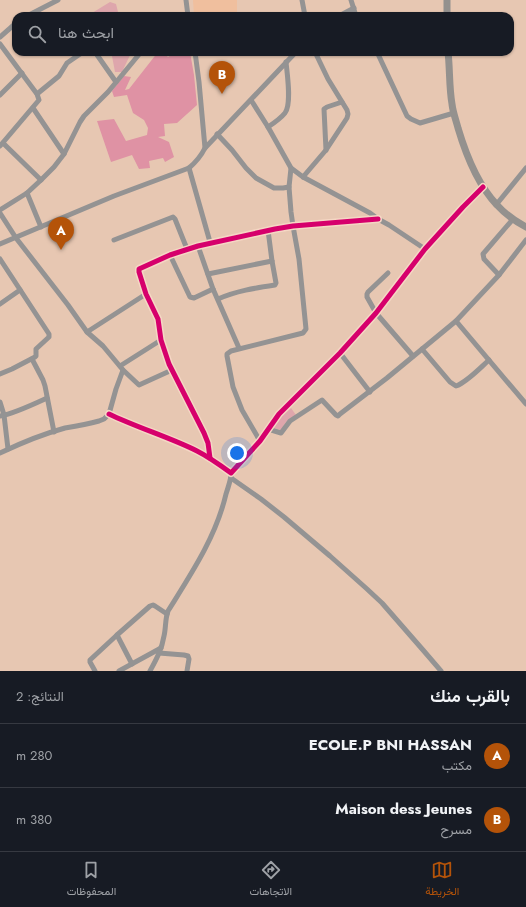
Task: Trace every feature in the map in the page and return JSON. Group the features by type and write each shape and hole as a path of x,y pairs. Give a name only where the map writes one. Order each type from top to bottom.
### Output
{"street":[{"path":"34,12 58,0"},
{"path":"186,0 188,12"},
{"path":"302,0 304,12"},
{"path":"355,12 351,1 357,0"},
{"path":"447,0 447,12"},
{"path":"346,12 354,8"},
{"path":"0,38 12,27"},
{"path":"0,44 37,94 39,100 1,144 41,180"},
{"path":"37,94 58,76 68,62 77,56"},
{"path":"98,56 116,82"},
{"path":"138,56 104,97 82,119 64,154 57,164 27,193 0,212 16,238 87,332 137,383 140,385 172,370"},
{"path":"195,56 199,82 205,148"},
{"path":"0,244 114,196 189,168 196,163 205,148 217,134 292,56"},
{"path":"303,177 326,150 348,116 348,112 328,79 317,56"},
{"path":"379,56 407,116 420,123 454,113"},
{"path":"448,56 452,104 464,148 471,164 484,188 496,205 513,219 526,227"},
{"path":"268,127 285,113 288,107 286,62"},
{"path":"0,95 22,73"},
{"path":"251,100 291,168 303,177 356,205 425,249"},
{"path":"326,150 324,109 342,102"},
{"path":"33,108 64,154"},
{"path":"217,134 256,178 274,188 289,187"},
{"path":"189,168 210,242"},
{"path":"260,441 242,410 232,382 227,354 239,348 303,333 306,329 299,259 292,226 289,187 291,168"},
{"path":"496,205 526,168"},
{"path":"150,671 156,660 164,638 167,614 197,564 211,537 218,521 231,476 260,441 279,414 340,353 376,313 425,249 463,207 484,188"},
{"path":"27,193 41,227"},
{"path":"114,240 173,217 187,249"},
{"path":"210,458 208,443 204,433 164,351 160,340 160,325 146,294 139,269 170,255 210,242 292,226 378,219"},
{"path":"499,275 483,258 483,254 513,219"},
{"path":"218,300 240,291 276,284 268,230"},
{"path":"268,429 281,433 290,421 322,400 338,416 370,392 456,321 499,275 526,240"},
{"path":"198,246 218,300 239,348"},
{"path":"170,255 190,297 194,298 214,289"},
{"path":"0,259 38,314 49,334 49,337 36,349 36,356 0,374"},
{"path":"208,274 272,261"},
{"path":"388,273 368,292 367,297 376,313 413,356"},
{"path":"0,304 20,290"},
{"path":"87,332 146,294"},
{"path":"456,321 526,404"},
{"path":"0,453 28,440 104,419 109,414 121,368 160,340"},
{"path":"422,349 450,382 456,386 460,385 470,377 488,360"},
{"path":"340,353 370,392"},
{"path":"32,359 44,380 54,432"},
{"path":"2,415 47,398"},
{"path":"0,402 8,449"},
{"path":"109,414 180,443 210,458 284,517 368,589 382,603 440,671"},
{"path":"95,671 90,660 151,605 167,614"},
{"path":"117,635 132,664"},
{"path":"119,671 160,650 188,656 187,671"}],"shaded area":[{"path":"193,0 237,0 237,12 194,12"},
{"path":"110,2 116,4 118,12 94,12"},
{"path":"112,56 130,56 122,72 115,72"},
{"path":"155,56 191,56 197,105 177,123 164,124 165,136 158,137 169,142 174,157 165,162 163,158 149,161 150,168 139,169 132,155 111,162 97,121 114,119 126,141 147,135 148,128 144,120 133,113 127,95 114,97 112,91 124,76 131,77 125,90 129,89"},
{"path":"291,408 296,415 286,422 281,430 274,428 275,422"}],"cycle path":[{"path":"109,414 197,451 231,473 260,441 279,414 340,353 376,313 425,249 483,187"},
{"path":"210,458 208,443 204,433 169,364 161,340 158,319 146,294 139,269 170,255 198,246 275,229 293,226 378,219"}],"place":[{"name":"Maison dess Jeunes","path":"222,94"},
{"name":"ECOLE.P BNI HASSAN","path":"61,250"}]}
